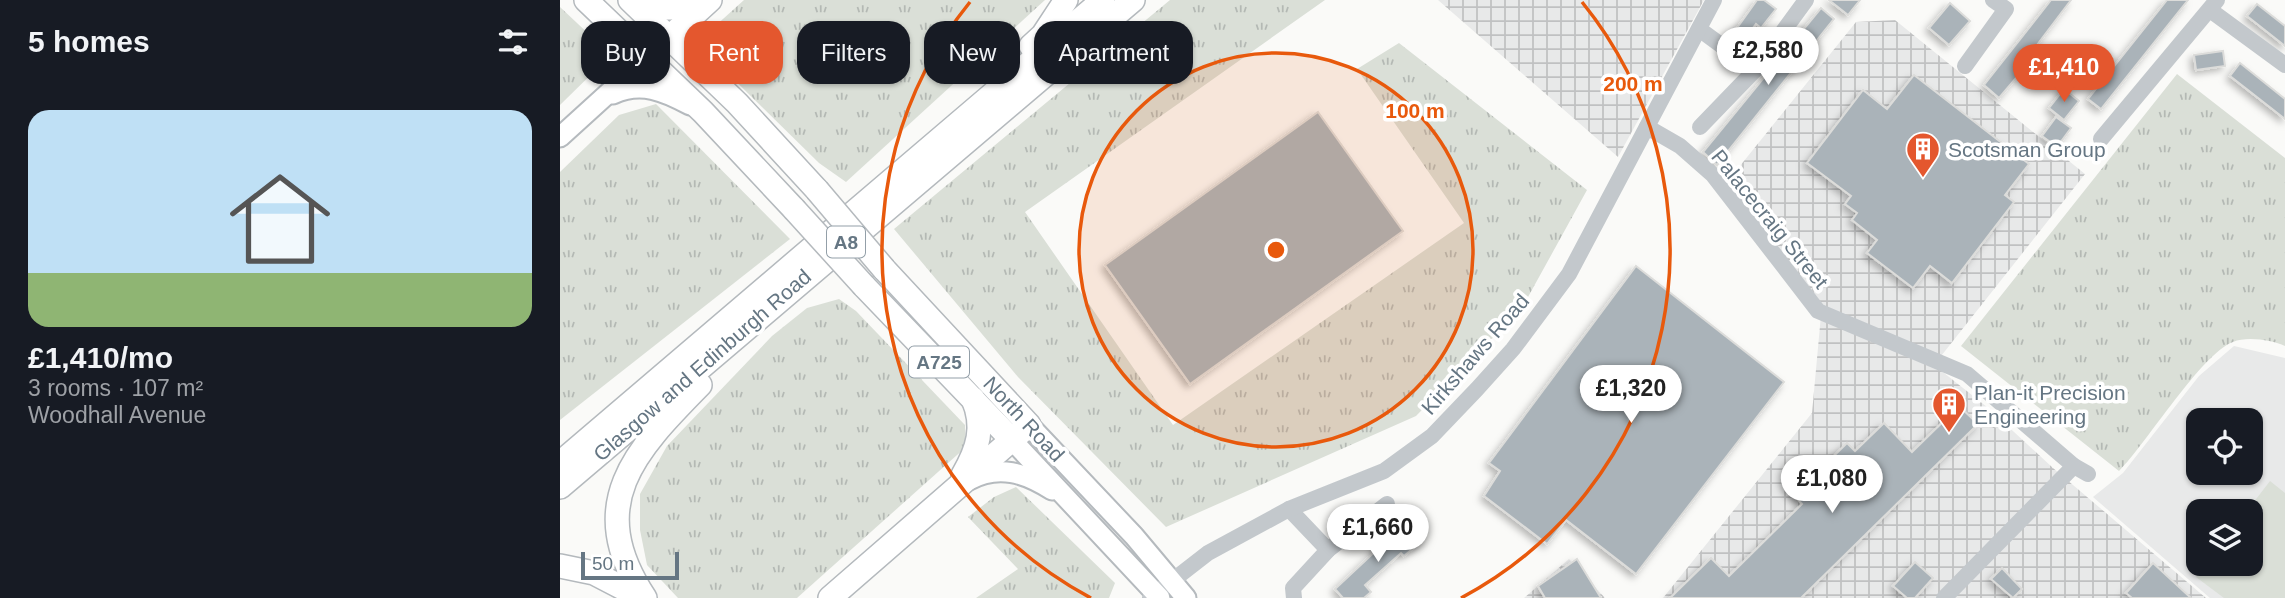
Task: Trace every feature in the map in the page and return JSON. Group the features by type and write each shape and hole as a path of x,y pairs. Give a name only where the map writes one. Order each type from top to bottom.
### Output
{"highway":[{"name":"A725","path":"586,0 608,21"},
{"name":"A725","path":"630,0 671,36"},
{"path":"645,0 669,8 709,1"},
{"name":"A8","path":"920,153 1043,35 1066,0"},
{"name":"Glasgow and Edinburgh Road","path":"560,463 920,153 1103,0"},
{"name":"Glasgow and Edinburgh Road","path":"560,487 1133,0"},
{"path":"671,36 709,1"},
{"name":"North Road","path":"671,36 817,190 1021,432"},
{"name":"North Road","path":"670,80 794,209 863,286 972,396 1021,432"},
{"name":"A8","path":"643,598 620,547 618,522 624,477 662,424 816,268"},
{"path":"954,489 974,457 979,440 979,414 972,396"},
{"path":"830,598 1021,432"},
{"name":"A8","path":"560,566 594,573 643,598"}],"main road":[{"path":"560,137 620,84"},
{"path":"606,97 628,89 648,88 666,93 703,112"},
{"name":"North Road","path":"1021,432 1076,505 1155,597"},
{"name":"North Road","path":"1021,432 1172,580"},
{"name":"A725","path":"954,489 982,474 1010,471 1038,481 1076,505"},
{"name":"A725","path":"1172,580 1186,598"}],"street":[{"name":"Kirkshaws Road","path":"1155,597 1200,558 1289,509 1384,471 1432,436 1477,389 1513,349 1569,274 1714,0"},
{"path":"1700,127 1755,70 1806,0"},
{"path":"1965,66 2004,3"},
{"path":"2101,139 2213,5 2285,65"},
{"path":"1699,29 1755,70"},
{"name":"Palacecraig Street","path":"1647,127 1680,146 1713,175 1818,311 1966,374 2081,470 1944,598"},
{"path":"1294,598 1293,588 1328,550 1387,504"},
{"path":"1289,509 1328,550"}],"shaded area":[{"path":"1438,0 1704,0 1618,157"},
{"path":"1895,20 2085,174 1934,365 1987,407 2053,468 2206,598 1663,598 1812,413 1822,304 1727,182 1856,22"},
{"path":"2234,346 2285,358 2285,598 2210,598 2093,497 2123,473 2199,376"},
{"path":"1569,559 1605,598 1524,598"}],"green space":[{"path":"744,0 1045,0 1020,23 924,21 924,84 953,84 846,182 819,163 739,84 783,84 783,21 721,21"},
{"path":"1170,0 1325,0 1025,212 1173,425 1464,223 1357,69 1399,43 1587,190 1522,308 1416,416 1166,527 1018,377 894,229 1069,84 1193,84 1193,21 1145,21"},
{"path":"560,7 581,27 581,84 560,105"},
{"path":"2177,74 2285,158 2285,346 2245,339 2220,350 2190,381 2119,471 1961,346"},
{"path":"656,104 790,239 560,420 560,172 619,115"},
{"path":"839,299 856,311 965,425 966,447 797,598 678,598 647,565 640,530 640,494 667,446 772,336 807,308"},
{"path":"2270,481 2285,493 2285,598 2224,598 2196,577 2263,576 2263,499 2256,499"},
{"path":"1016,487 1115,583 1109,598 976,598 1018,569 968,517 994,497"}],"building":[{"path":"1757,0 1764,0 1776,9 1761,28 1756,24 1747,36 1737,28"},
{"path":"1829,0 1860,0 1848,15"},
{"path":"2051,0 2071,0 2025,61 2028,64 1999,98 1984,85"},
{"path":"2167,0 2188,0 2101,109 2088,99"},
{"path":"1950,3 1970,21 1949,45 1929,28"},
{"path":"2257,4 2285,26 2285,46 2247,16"},
{"path":"1821,8 1834,19 1717,165 1703,152"},
{"path":"2223,51 2225,66 2196,70 2194,55"},
{"path":"2240,63 2285,99 2285,119 2230,76"},
{"name":"Scotsman Group","path":"1914,75 2029,164 2005,195 2014,202 1952,283 1930,266 1913,288 1867,253 1877,240 1852,220 1857,213 1845,204 1851,196 1807,163 1863,90 1887,109"},
{"path":"2064,89 2079,101 2064,120 2049,108"},
{"path":"1318,112 1403,231 1190,384 1105,265"},
{"path":"2056,117 2071,128 2057,147 2042,136"},
{"path":"1636,266 1784,382 1636,574 1566,520 1547,544 1484,496 1500,471 1489,463"},
{"path":"1959,406 1978,424 1801,598 1670,598 1711,558 1729,576 1802,504 1794,495 1847,443 1855,451 1884,423 1912,452"},
{"path":"1411,524 1424,539 1404,556 1401,553 1365,585 1371,592 1364,598 1343,598 1335,589 1382,545 1384,548"},
{"path":"1577,559 1601,598 1545,598 1538,586"},
{"path":"1915,562 1933,578 1915,598 1907,598 1893,586"},
{"path":"2153,563 2191,598 2132,598 2126,593"},
{"path":"2002,568 2022,589 2013,598 1991,579"}],"place":[{"name":"Scotsman Group","path":"1923,179"},
{"name":"Plan-it Precision Engineering","path":"1949,434"}]}
